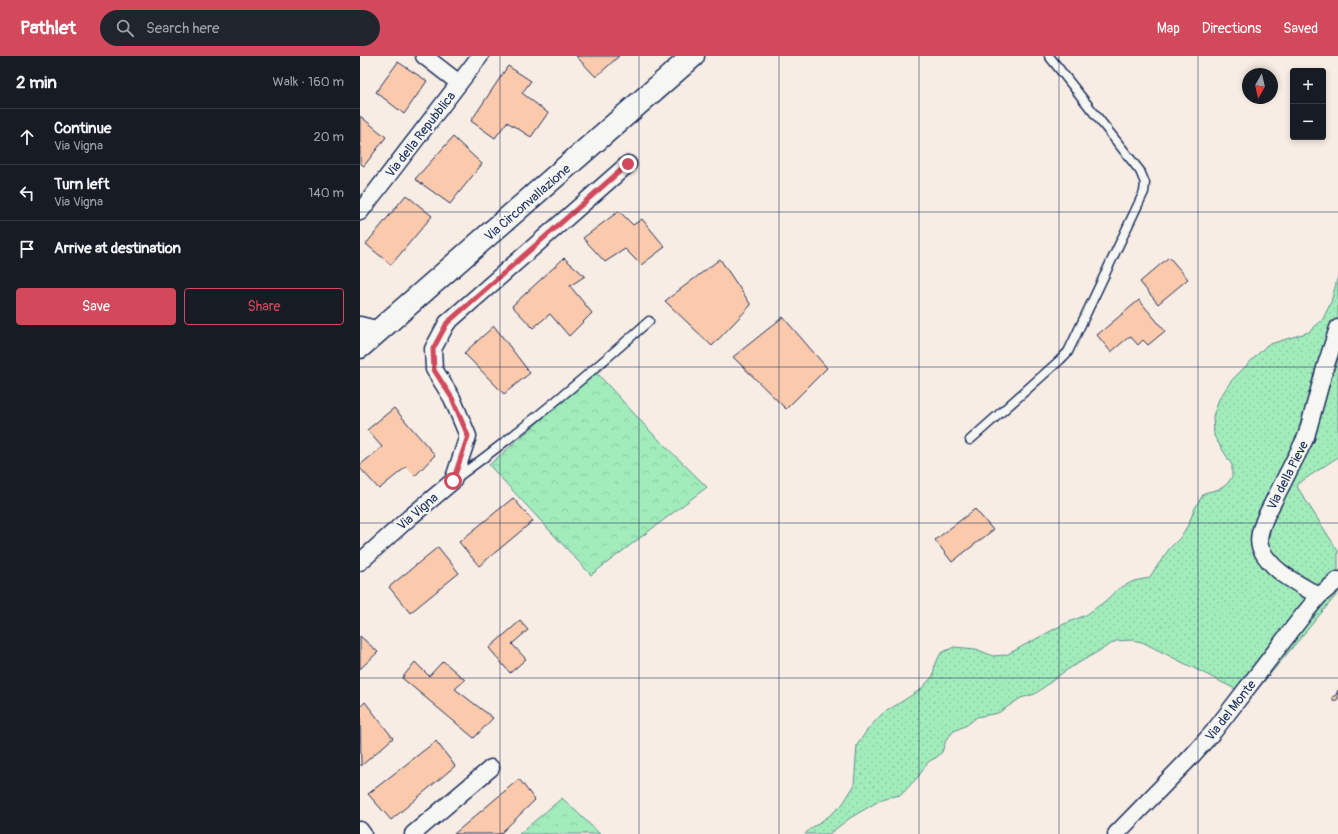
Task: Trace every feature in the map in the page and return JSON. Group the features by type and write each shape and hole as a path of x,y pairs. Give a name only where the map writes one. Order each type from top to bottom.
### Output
{"main road":[{"name":"Via Circonvallazione","path":"360,347 370,328 693,56"}],"street":[{"path":"424,56 459,83"},
{"name":"Via della Repubblica","path":"361,208 480,56"},
{"path":"453,481 468,436 452,398 434,370 433,349 443,329 447,323 628,164"},
{"name":"Via della Pieve","path":"1319,596 1286,576 1275,567 1261,549 1260,538 1261,527 1266,516 1306,437 1338,328"},
{"name":"Via Vigna","path":"360,562 453,481"},
{"name":"Via del Monte","path":"1116,834 1190,758 1214,731 1304,614 1319,596 1338,580"},
{"path":"413,834 491,768"},
{"path":"360,830 363,834"}],"lane":[{"path":"970,440 1068,352 1144,192 1145,183 1140,170 1049,56"},
{"path":"453,481 510,439 575,386 649,321"}],"green space":[{"path":"1338,276 1338,457 1296,485 1338,551 1338,593 1251,697 1142,642 1132,640 1116,641 1065,671 1035,694 1021,698 998,713 977,717 967,725 954,731 946,740 942,752 928,762 918,777 901,795 884,798 850,818 829,834 805,834 842,805 854,786 857,745 868,729 882,714 920,690 933,676 935,664 941,653 954,647 976,649 993,656 1006,655 1064,624 1086,615 1104,602 1118,589 1134,581 1149,578 1169,549 1180,538 1204,493 1220,489 1227,484 1232,477 1232,465 1214,436 1213,416 1219,399 1231,381 1267,345 1309,332 1323,319 1331,302"},
{"path":"596,372 650,431 707,487 591,575 489,465"},
{"path":"562,798 600,834 519,834"}],"building":[{"path":"576,56 619,56 596,77"},
{"path":"398,62 427,81 404,114 376,92"},
{"path":"508,66 531,81 522,93 548,113 531,137 507,122 495,138 471,121"},
{"path":"360,116 386,137 364,166 360,163"},
{"path":"453,137 482,164 450,204 415,179"},
{"path":"406,195 432,216 391,265 366,244"},
{"path":"619,211 633,225 642,219 665,247 641,265 625,249 605,262 583,238"},
{"path":"1169,257 1188,279 1158,304 1140,282"},
{"path":"564,258 585,276 570,286 592,313 569,336 550,314 533,328 512,306"},
{"path":"720,259 751,305 712,346 665,301"},
{"path":"1139,300 1165,331 1148,345 1143,340 1138,345 1130,336 1111,352 1097,335"},
{"path":"783,317 827,368 786,409 733,357"},
{"path":"494,326 530,373 504,394 464,353"},
{"path":"394,408 435,455 415,476 406,467 379,489 360,468 360,465 382,447 367,430"},
{"path":"513,498 533,521 479,566 459,542"},
{"path":"975,509 993,530 952,562 935,540"},
{"path":"438,547 459,573 410,613 389,587"},
{"path":"520,621 528,630 512,644 526,659 510,673 489,648"},
{"path":"360,636 378,652 360,669"},
{"path":"443,661 465,680 455,689 493,718 474,738 402,678 415,662 429,676"},
{"path":"1338,690 1338,699 1334,701 1332,697 1336,695"},
{"path":"365,702 393,738 361,766 360,707"},
{"path":"436,741 455,766 391,820 368,794"},
{"path":"519,779 535,800 500,834 454,834"}],"route":[{"path":"453,481 468,436 452,398 434,370 433,349 447,323 628,164"}]}
